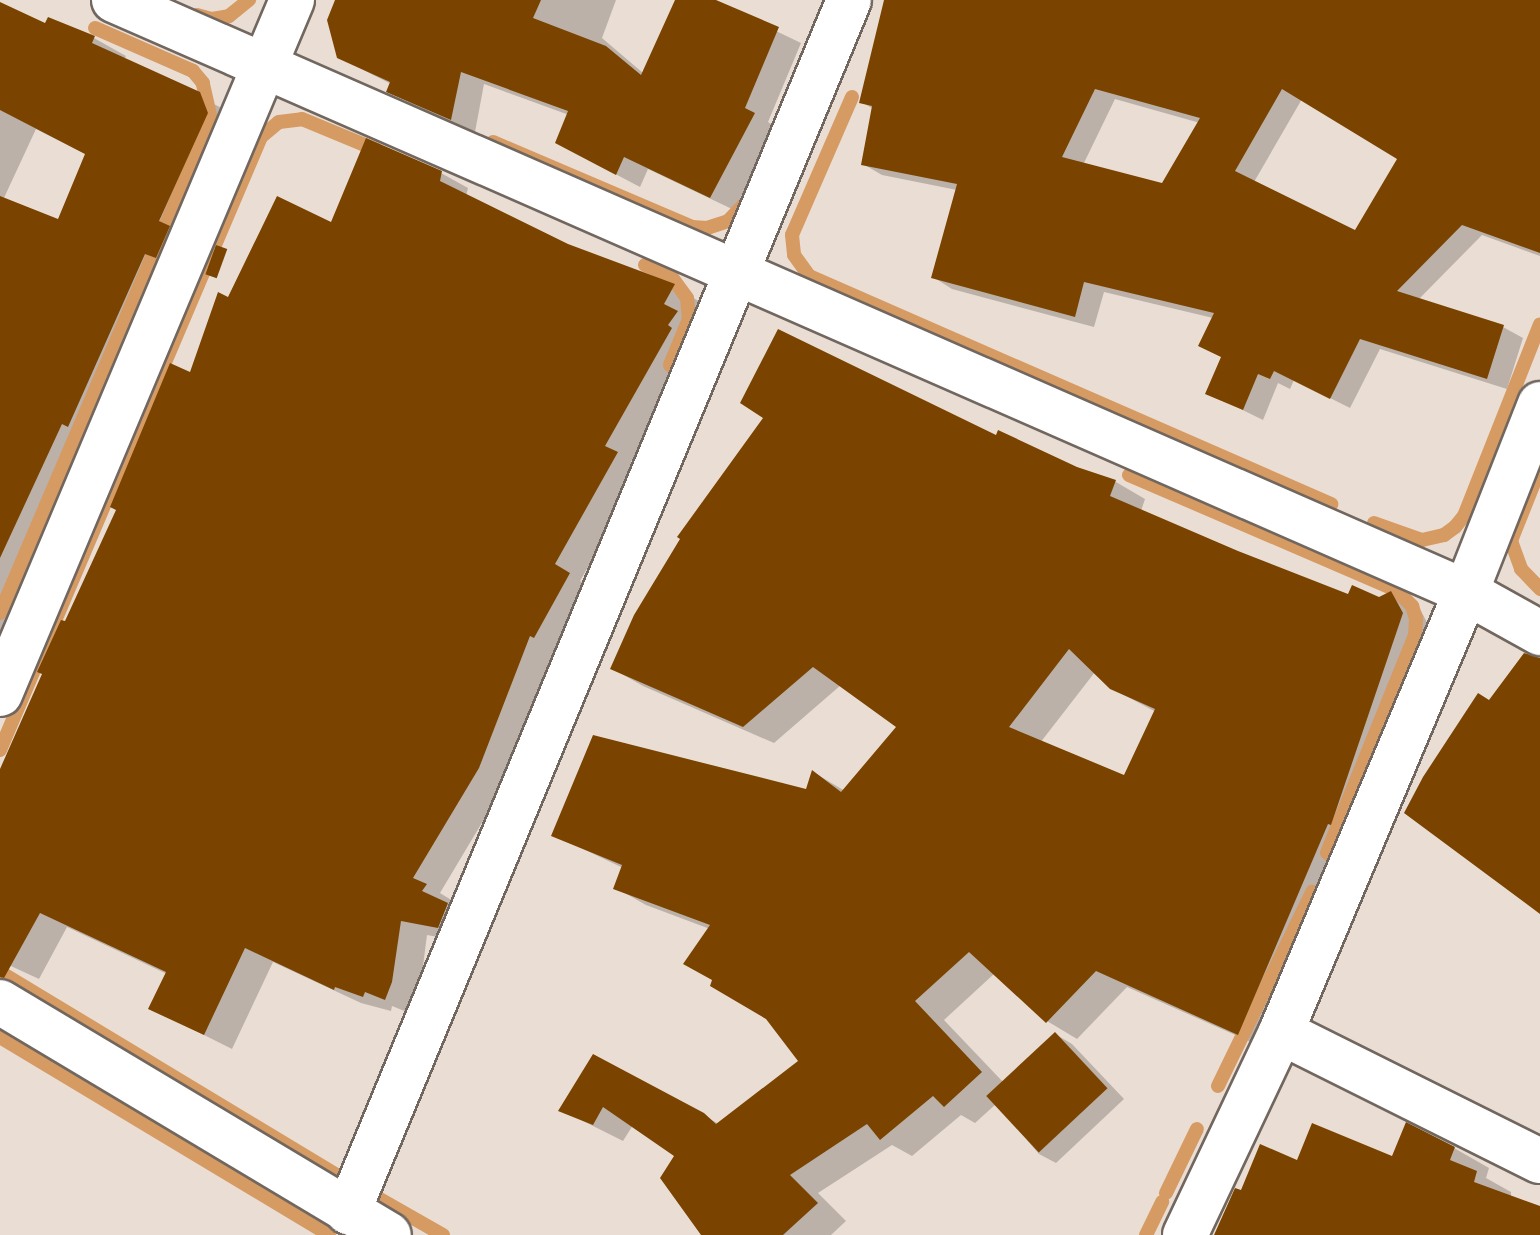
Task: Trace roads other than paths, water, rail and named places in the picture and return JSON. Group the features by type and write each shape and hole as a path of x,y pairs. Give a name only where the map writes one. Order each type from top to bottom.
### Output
{"street":[{"path":"114,0 1466,592 1540,633"},
{"path":"0,694 292,0"},
{"path":"348,1212 849,0"},
{"path":"1185,1235 1281,1032 1466,592 1540,404"},
{"path":"0,1002 389,1235"},
{"path":"1281,1032 1540,1161"}],"waterway":[{"path":"197,15 212,19 229,16 249,0"},
{"path":"0,613 211,119 203,83 193,71 95,28"},
{"path":"852,97 792,235 794,255 809,276 1331,504"},
{"path":"0,750 261,137 279,122 302,119 377,150"},
{"path":"493,142 692,227 707,228 728,221 748,200"},
{"path":"645,265 671,276 687,298 689,319 670,365"},
{"path":"1374,523 1422,540 1444,535 1455,527 1464,516 1540,324"},
{"path":"1540,468 1511,541 1521,569 1540,589"},
{"path":"1129,475 1396,590 1412,606 1416,618 1415,635 1327,853"},
{"path":"1218,1086 1312,892"},
{"path":"0,972 340,1177"},
{"path":"0,1037 329,1235"},
{"path":"1166,1193 1197,1129"},
{"path":"364,1190 443,1235"},
{"path":"1146,1235 1162,1202"}]}
